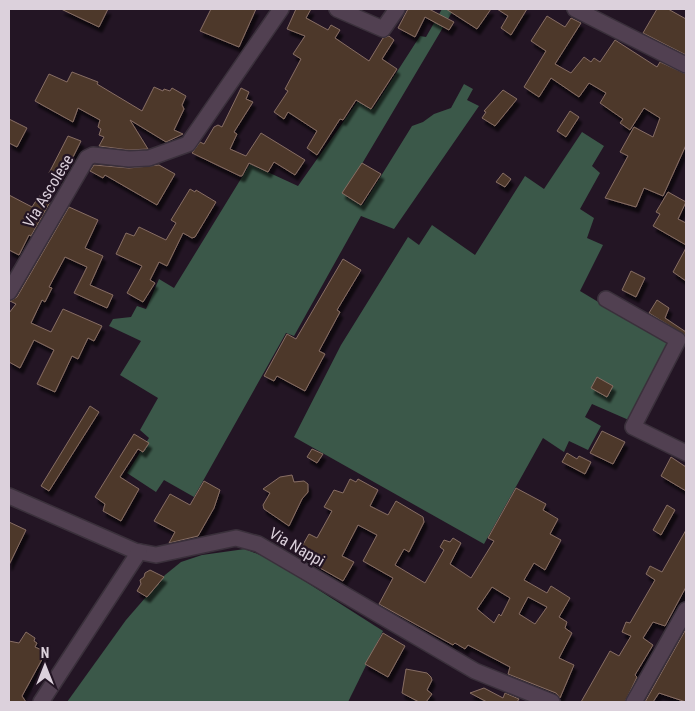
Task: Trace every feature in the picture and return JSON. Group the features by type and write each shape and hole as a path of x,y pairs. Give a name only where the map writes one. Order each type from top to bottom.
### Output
{"street":[{"name":"Via Ascolese","path":"9,292 87,158 93,155 129,159 149,158 188,144 281,9"},
{"path":"337,9 383,29 397,9"},
{"path":"575,9 686,65"},
{"path":"606,299 678,340 634,427 686,453"},
{"name":"Via Nappi","path":"9,496 139,552 156,555 236,538 258,544 474,671 552,702"},
{"path":"41,702 139,552"},
{"path":"634,702 686,610"}],"green space":[{"path":"442,9 454,9 344,194 363,205 412,126 423,122 434,114 451,108 464,84 473,89 467,100 479,106 394,229 361,216 294,336 286,333 194,497 164,480 156,492 127,473 149,438 140,430 158,398 120,375 141,341 109,326 113,319 131,317 137,306 146,309 159,279 174,288 250,164 298,186 358,101 373,109 420,36 426,37"},
{"path":"582,132 604,146 592,166 600,173 580,209 594,218 587,238 603,245 580,291 670,345 631,421 592,404 585,417 601,426 588,450 569,441 564,452 543,438 484,544 294,437 341,345 408,237 419,245 432,225 475,255 525,176 544,189"},
{"path":"245,549 270,559 383,631 348,702 67,702 126,620 165,575 181,562 202,555"}],"building":[{"path":"61,9 108,9 99,27"},
{"path":"211,9 256,9 239,47 200,31"},
{"path":"296,9 311,9 306,18 328,30 331,25 340,30 335,38 369,61 383,38 389,36 394,40 382,59 397,69 371,109 356,100 343,120 340,119 317,155 307,148 317,131 288,112 284,119 274,112 288,91 285,89 301,59 293,54 305,36 287,29"},
{"path":"408,9 429,9 454,22 449,30 425,17 415,37 398,28"},
{"path":"446,9 491,9 477,29"},
{"path":"497,9 527,9 511,35 501,28 508,16"},
{"path":"657,9 668,9 686,19 686,55 643,33"},
{"path":"547,16 565,27 571,18 581,23 555,64 571,73 584,57 591,62 594,58 600,62 615,40 657,67 660,62 686,74 686,145 663,196 644,188 636,207 605,198 628,156 620,152 634,127 653,137 660,118 644,108 630,130 620,123 623,119 600,103 606,93 589,83 579,97 551,78 539,97 524,87 546,51 531,41"},
{"path":"72,72 98,82 97,84 142,111 154,87 163,91 164,89 170,91 172,88 186,96 182,105 184,109 174,130 183,134 166,142 130,120 148,149 129,150 99,146 104,137 99,135 101,129 98,127 100,120 78,108 73,122 35,101 49,74 67,82"},
{"path":"241,88 249,92 246,99 253,102 234,132 237,134 230,149 246,156 261,133 305,160 295,175 274,162 268,172 249,163 242,176 240,176 192,153 200,142 204,144 214,127 218,125 222,127"},
{"path":"503,90 517,99 495,126 482,118 486,112 484,111"},
{"path":"570,111 579,117 566,137 557,131"},
{"path":"9,119 27,128 17,147 9,143"},
{"path":"68,136 81,141 62,179 49,173"},
{"path":"362,163 381,174 361,205 342,193"},
{"path":"94,165 129,168 159,165 175,174 157,205 105,175 103,178 90,171"},
{"path":"503,173 511,179 505,187 496,182"},
{"path":"190,189 195,192 196,190 216,202 195,237 192,238 183,233 167,266 159,262 150,280 155,283 143,302 127,293 142,266 116,254 126,233 134,236 139,227 166,240 176,223 171,220"},
{"path":"668,192 686,202 678,219 686,223 686,245 653,226 660,214 656,212"},
{"path":"9,195 32,207 39,196 50,202 19,255 9,250"},
{"path":"69,207 98,220 85,248 103,256 90,285 113,295 107,308 74,293 87,267 65,257 49,287 52,288 45,302 42,300 31,323 51,332 63,309 102,326 94,341 88,338 78,359 72,356 55,392 37,384 54,350 34,340 20,368 9,362 9,313 16,304 10,301 17,297"},
{"path":"686,248 686,281 673,272"},
{"path":"343,259 361,270 337,310 340,312 319,351 325,354 305,391 277,376 274,381 264,376 287,334 296,339"},
{"path":"631,271 645,278 636,297 622,290"},
{"path":"657,300 669,308 665,318 686,332 686,336 649,313"},
{"path":"597,377 613,386 607,397 591,388"},
{"path":"90,406 99,412 49,491 41,486"},
{"path":"602,431 625,442 613,464 590,453"},
{"path":"134,434 149,443 143,452 138,449 120,477 139,489 121,521 103,511 105,504 95,497"},
{"path":"312,449 323,454 317,463 307,457"},
{"path":"567,453 577,459 579,456 591,462 585,474 562,462"},
{"path":"671,457 686,467 686,491 661,476"},
{"path":"292,475 294,482 304,481 308,484 308,492 302,499 289,526 264,509 263,505 270,493 263,489 280,477"},
{"path":"350,479 356,482 358,479 378,490 370,506 388,515 396,501 423,517 424,522 409,552 404,549 395,565 425,583 444,550 440,547 444,540 450,542 453,538 461,543 450,564 471,578 494,541 488,538 516,488 546,504 543,510 558,519 550,534 561,540 545,570 534,563 524,580 547,593 551,586 570,598 559,617 567,622 565,628 572,633 559,658 574,665 560,698 556,693 508,674 510,667 468,645 465,649 455,643 453,645 379,604 393,578 363,561 377,535 358,525 342,556 354,562 343,581 297,555 309,534 317,538 332,511 324,507 334,490 343,493","holes":["492,587 510,598 501,616 499,614 494,623 477,609","528,597 547,607 535,624 519,614"]},
{"path":"204,481 220,490 214,508 198,536 169,543 175,532 154,521 170,494 190,505"},
{"path":"667,505 675,510 661,535 653,530"},
{"path":"9,522 26,530 9,565"},
{"path":"686,530 686,587 665,626 653,622 643,638 653,645 635,675 637,677 625,702 581,702 610,651 619,656 631,636 622,632 626,622 630,623 655,580 646,574 650,566 662,572"},
{"path":"150,570 164,577 147,597 137,591 141,584 140,580"},
{"path":"686,629 686,702 659,693 653,702 645,702"},
{"path":"26,632 35,638 34,641 37,643 35,647 46,652 22,696 26,702 9,702 9,641 19,643"},
{"path":"383,633 405,646 388,677 365,664"},
{"path":"406,669 427,673 431,677 432,680 427,690 432,694 426,702 419,702 402,693"},
{"path":"484,688 503,698 505,693 519,699 517,702 487,702 470,693"}]}
